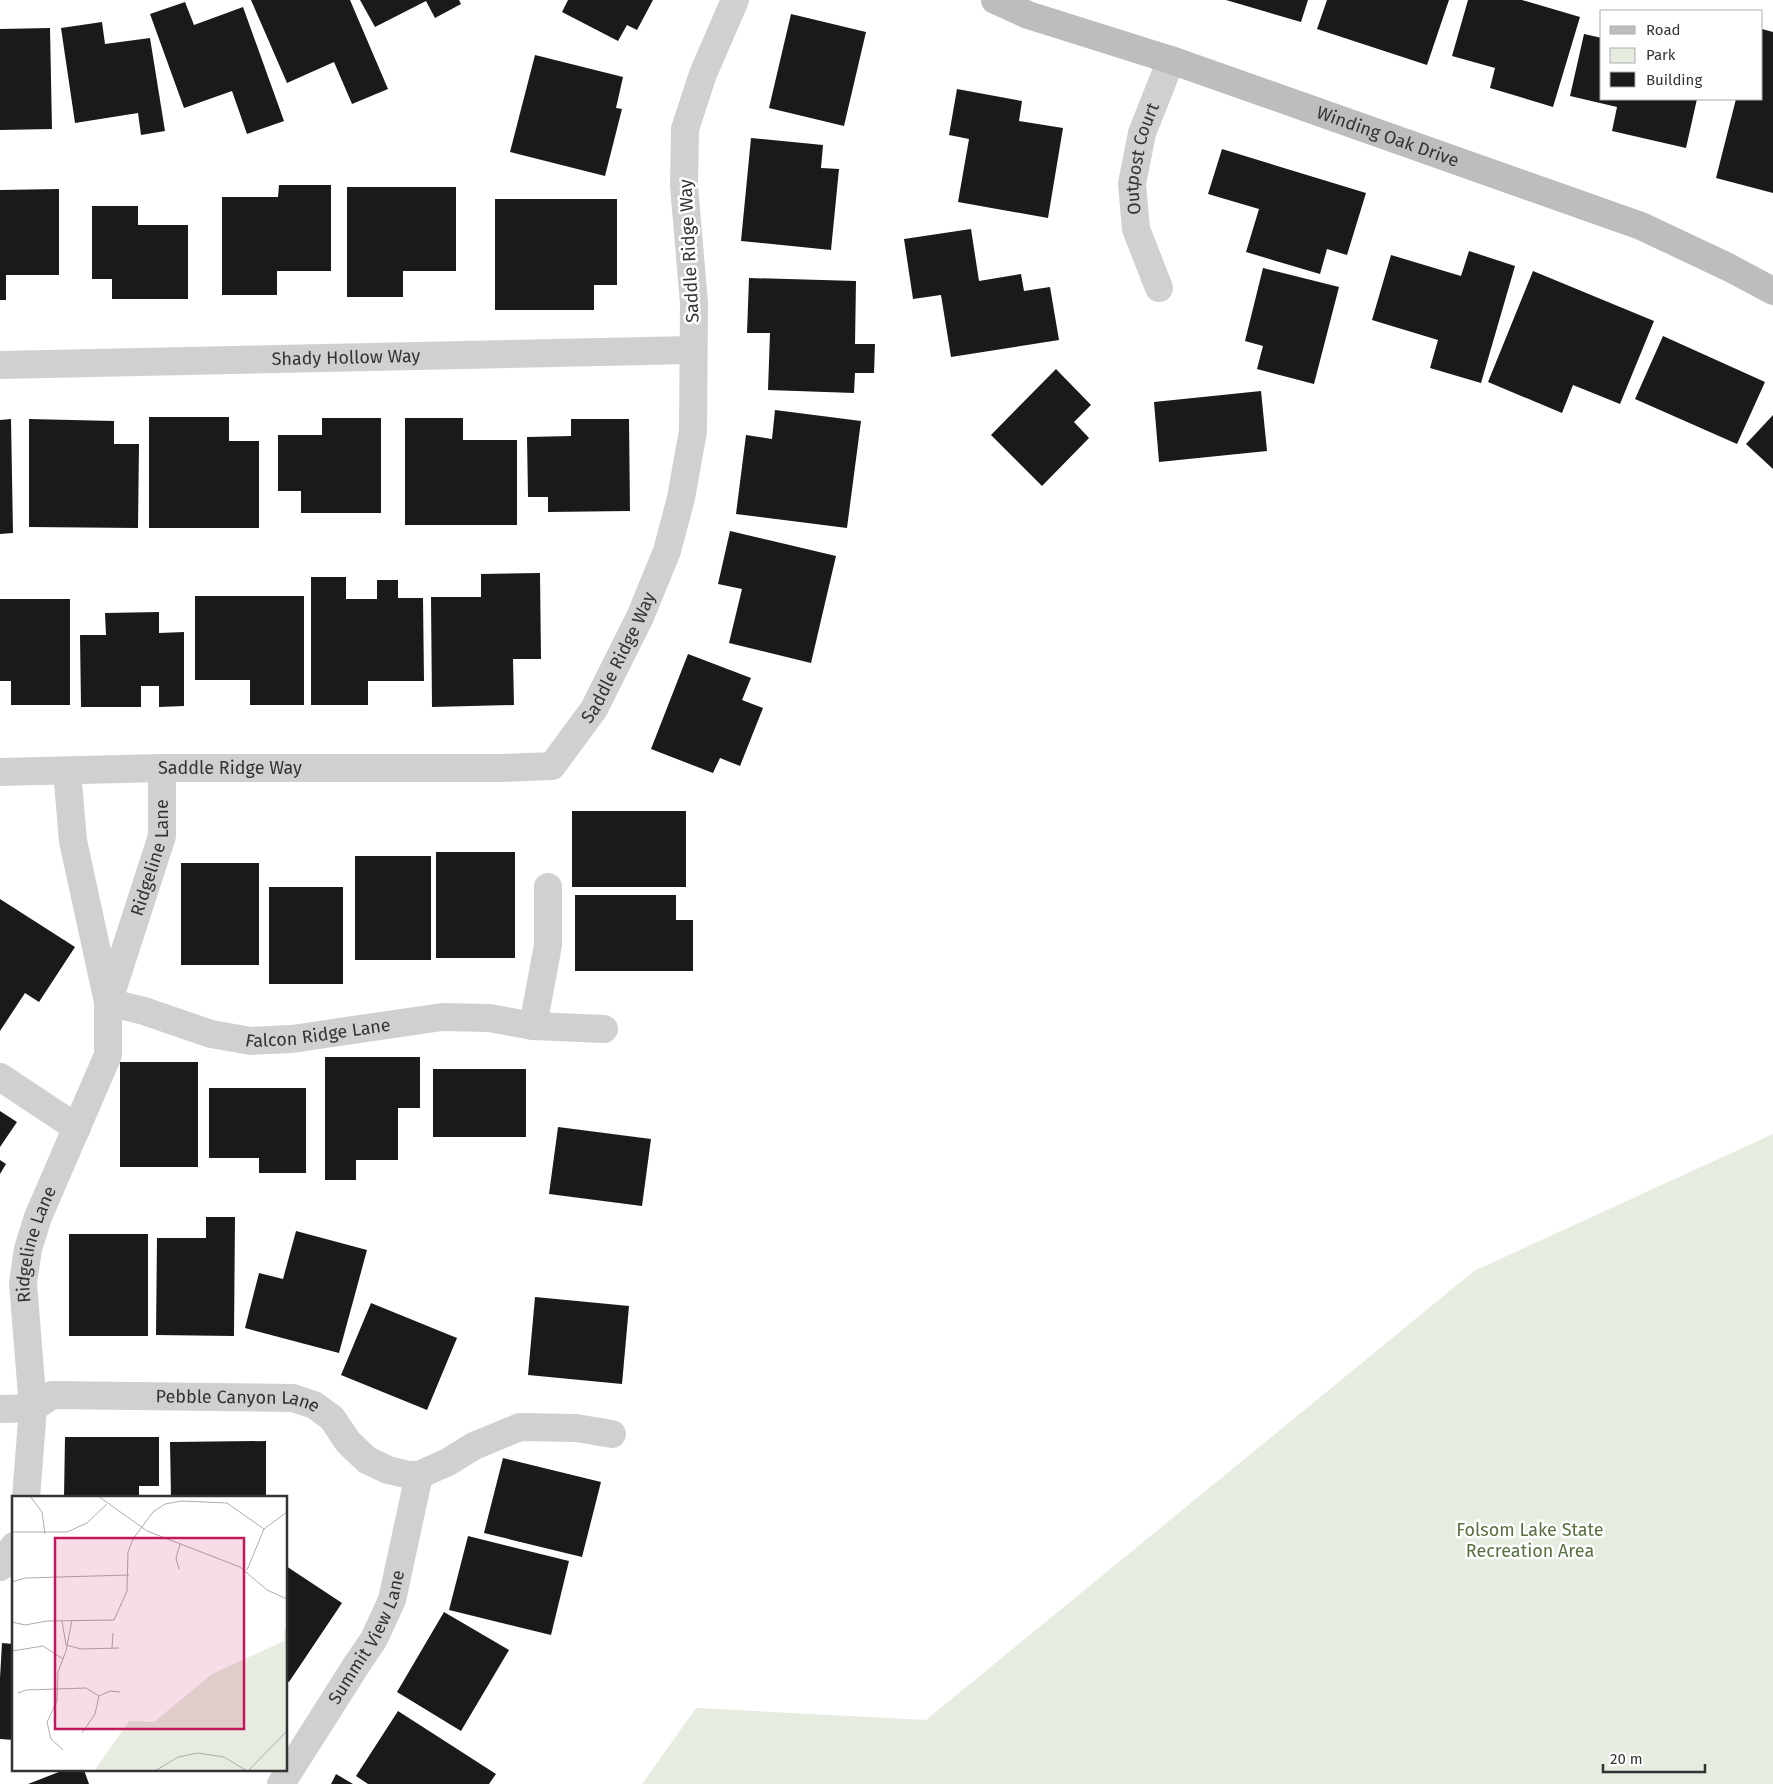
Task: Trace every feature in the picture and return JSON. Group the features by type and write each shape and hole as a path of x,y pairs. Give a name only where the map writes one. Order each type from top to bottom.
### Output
{"street":[{"name":"Saddle Ridge Way","path":"0,772 162,768 502,768 552,766 594,710 640,617 666,551 681,498 693,431 692,350 694,303 684,186 685,129 703,74 735,0"},
{"name":"Winding Oak Drive","path":"995,0 1028,15 1171,60 1642,226 1773,291"},
{"name":"Outpost Court","path":"1159,288 1136,228 1132,184 1142,133 1171,60"},
{"name":"Shady Hollow Way","path":"0,365 692,350"},
{"name":"Ridgeline Lane","path":"108,1002 162,836 162,768"},
{"name":"Ridgeline Lane","path":"26,1496 33,1408 23,1283 28,1249 38,1217 108,1055 108,1002 73,841 67,771"},
{"path":"533,1026 548,945 548,887"},
{"name":"Falcon Ridge Lane","path":"108,1002 144,1011 211,1034 252,1040 292,1039 442,1017 489,1018 533,1026 604,1028"},
{"path":"0,1077 77,1128"},
{"name":"Pebble Canyon Lane","path":"33,1408 52,1395 294,1398 314,1405 332,1418 348,1442 367,1460 388,1470 409,1475 420,1475"},
{"path":"0,1409 33,1408"},
{"path":"420,1475 448,1462 474,1446 520,1427 576,1428 612,1434"},
{"name":"Summit View Lane","path":"281,1784 374,1639 392,1600 420,1475"},
{"path":"0,1567 12,1549"}],"green space":[{"name":"Folsom Lake State Recreation Area","path":"1773,1134 1773,1784 642,1784 696,1708 926,1720 1474,1271"}],"building":[{"path":"251,0 350,0 388,89 352,104 334,62 287,83"},
{"path":"360,0 459,0 461,4 435,18 426,1 375,27"},
{"path":"568,0 653,0 637,30 627,25 618,41 562,12"},
{"path":"1226,0 1308,0 1301,22"},
{"path":"1327,0 1449,0 1427,65 1317,29"},
{"path":"1468,0 1522,0 1580,17 1553,107 1490,88 1495,68 1452,56"},
{"path":"185,2 194,25 243,7 284,121 247,134 232,91 184,108 150,14"},
{"path":"791,14 866,32 844,126 769,108"},
{"path":"102,22 105,44 150,38 165,131 141,135 138,113 75,123 61,28"},
{"path":"50,28 52,129 0,130 0,29"},
{"path":"1763,29 1773,32 1773,193 1716,178 1736,100 1763,100"},
{"path":"1584,34 1600,38 1600,100 1697,100 1686,148 1612,131 1617,107 1570,96"},
{"path":"535,55 623,77 616,108 622,109 605,176 510,152"},
{"path":"957,89 1022,101 1019,121 1063,128 1048,218 958,202 969,139 949,135"},
{"path":"751,138 823,145 821,168 839,169 831,250 741,241"},
{"path":"1222,149 1366,193 1347,255 1327,249 1320,274 1246,252 1259,209 1208,194"},
{"path":"279,185 331,185 331,271 277,271 277,295 222,295 222,197 278,197"},
{"path":"347,187 456,187 456,271 403,271 403,297 347,297"},
{"path":"59,189 59,275 6,275 6,300 0,300 0,190"},
{"path":"495,199 617,199 617,285 594,285 594,310 495,310"},
{"path":"92,206 138,206 138,225 188,225 188,299 112,299 112,279 92,279"},
{"path":"971,229 979,281 1021,274 1024,291 1050,287 1059,340 951,357 941,295 913,299 904,239"},
{"path":"1469,251 1515,266 1481,383 1430,368 1438,340 1372,320 1391,255 1461,276"},
{"path":"1263,268 1339,287 1314,384 1257,369 1263,346 1245,341"},
{"path":"1533,271 1654,321 1620,404 1573,385 1562,413 1488,382"},
{"path":"749,278 856,281 855,344 875,344 874,373 855,373 854,393 768,390 770,333 747,333"},
{"path":"1663,336 1765,382 1737,444 1635,399"},
{"path":"1056,369 1091,405 1074,422 1089,438 1042,486 991,435"},
{"path":"1261,391 1267,451 1159,462 1154,402"},
{"path":"775,410 861,421 847,528 736,514 746,435 772,439"},
{"path":"1773,415 1773,469 1746,444"},
{"path":"149,417 229,417 229,441 259,441 259,528 149,528"},
{"path":"322,418 381,418 381,513 301,513 301,491 278,491 278,435 322,435"},
{"path":"405,418 463,418 463,440 517,440 517,525 405,525"},
{"path":"11,419 13,533 0,534 0,420"},
{"path":"29,419 114,421 114,444 139,444 138,528 29,527"},
{"path":"571,419 629,419 630,511 548,512 548,497 528,497 527,437 571,436"},
{"path":"730,531 836,556 811,663 729,643 742,589 718,584"},
{"path":"540,573 541,659 513,659 514,705 432,707 431,597 481,597 481,574"},
{"path":"311,577 346,577 346,599 377,599 377,580 398,580 398,598 423,598 424,681 368,681 368,705 311,705"},
{"path":"195,596 304,596 304,705 250,705 250,680 195,680"},
{"path":"0,599 70,599 70,705 11,705 11,681 0,681"},
{"path":"159,612 159,633 184,632 184,706 159,707 159,686 141,686 141,707 81,707 80,635 106,635 105,613"},
{"path":"688,654 751,678 742,700 763,708 740,766 720,758 713,773 651,749"},
{"path":"572,811 686,811 686,887 572,887"},
{"path":"436,852 515,852 515,958 436,958"},
{"path":"355,856 431,856 431,960 355,960"},
{"path":"181,863 259,863 259,965 181,965"},
{"path":"269,887 343,887 343,984 269,984"},
{"path":"575,895 676,895 676,920 693,920 693,971 575,971"},
{"path":"0,899 75,947 39,1002 25,993 0,1031"},
{"path":"325,1057 420,1057 420,1108 398,1108 398,1160 356,1160 356,1180 325,1180"},
{"path":"120,1062 198,1062 198,1167 120,1167"},
{"path":"433,1069 526,1069 526,1137 433,1137"},
{"path":"209,1088 306,1088 306,1173 259,1173 259,1158 209,1158"},
{"path":"0,1111 17,1122 0,1147"},
{"path":"558,1127 651,1139 642,1206 549,1194"},
{"path":"0,1160 6,1164 0,1174"},
{"path":"206,1217 235,1217 234,1336 156,1335 157,1238 206,1238"},
{"path":"296,1231 367,1250 339,1353 245,1328 259,1273 283,1279"},
{"path":"69,1234 148,1234 148,1336 69,1336"},
{"path":"535,1297 629,1306 622,1384 528,1375"},
{"path":"371,1303 457,1338 427,1410 341,1375"},
{"path":"65,1437 159,1437 159,1486 139,1486 139,1496 64,1496"},
{"path":"266,1441 266,1496 171,1496 170,1442"},
{"path":"503,1458 601,1482 582,1557 484,1533"},
{"path":"468,1536 569,1561 551,1635 449,1610"},
{"path":"288,1567 342,1603 288,1681"},
{"path":"444,1612 509,1650 461,1731 397,1692"},
{"path":"2,1643 12,1644 12,1740 0,1739"},
{"path":"398,1711 496,1774 489,1784 368,1784 356,1776"},
{"path":"59,1772 85,1772 89,1784 28,1784"},
{"path":"336,1774 353,1784 331,1784"}]}
